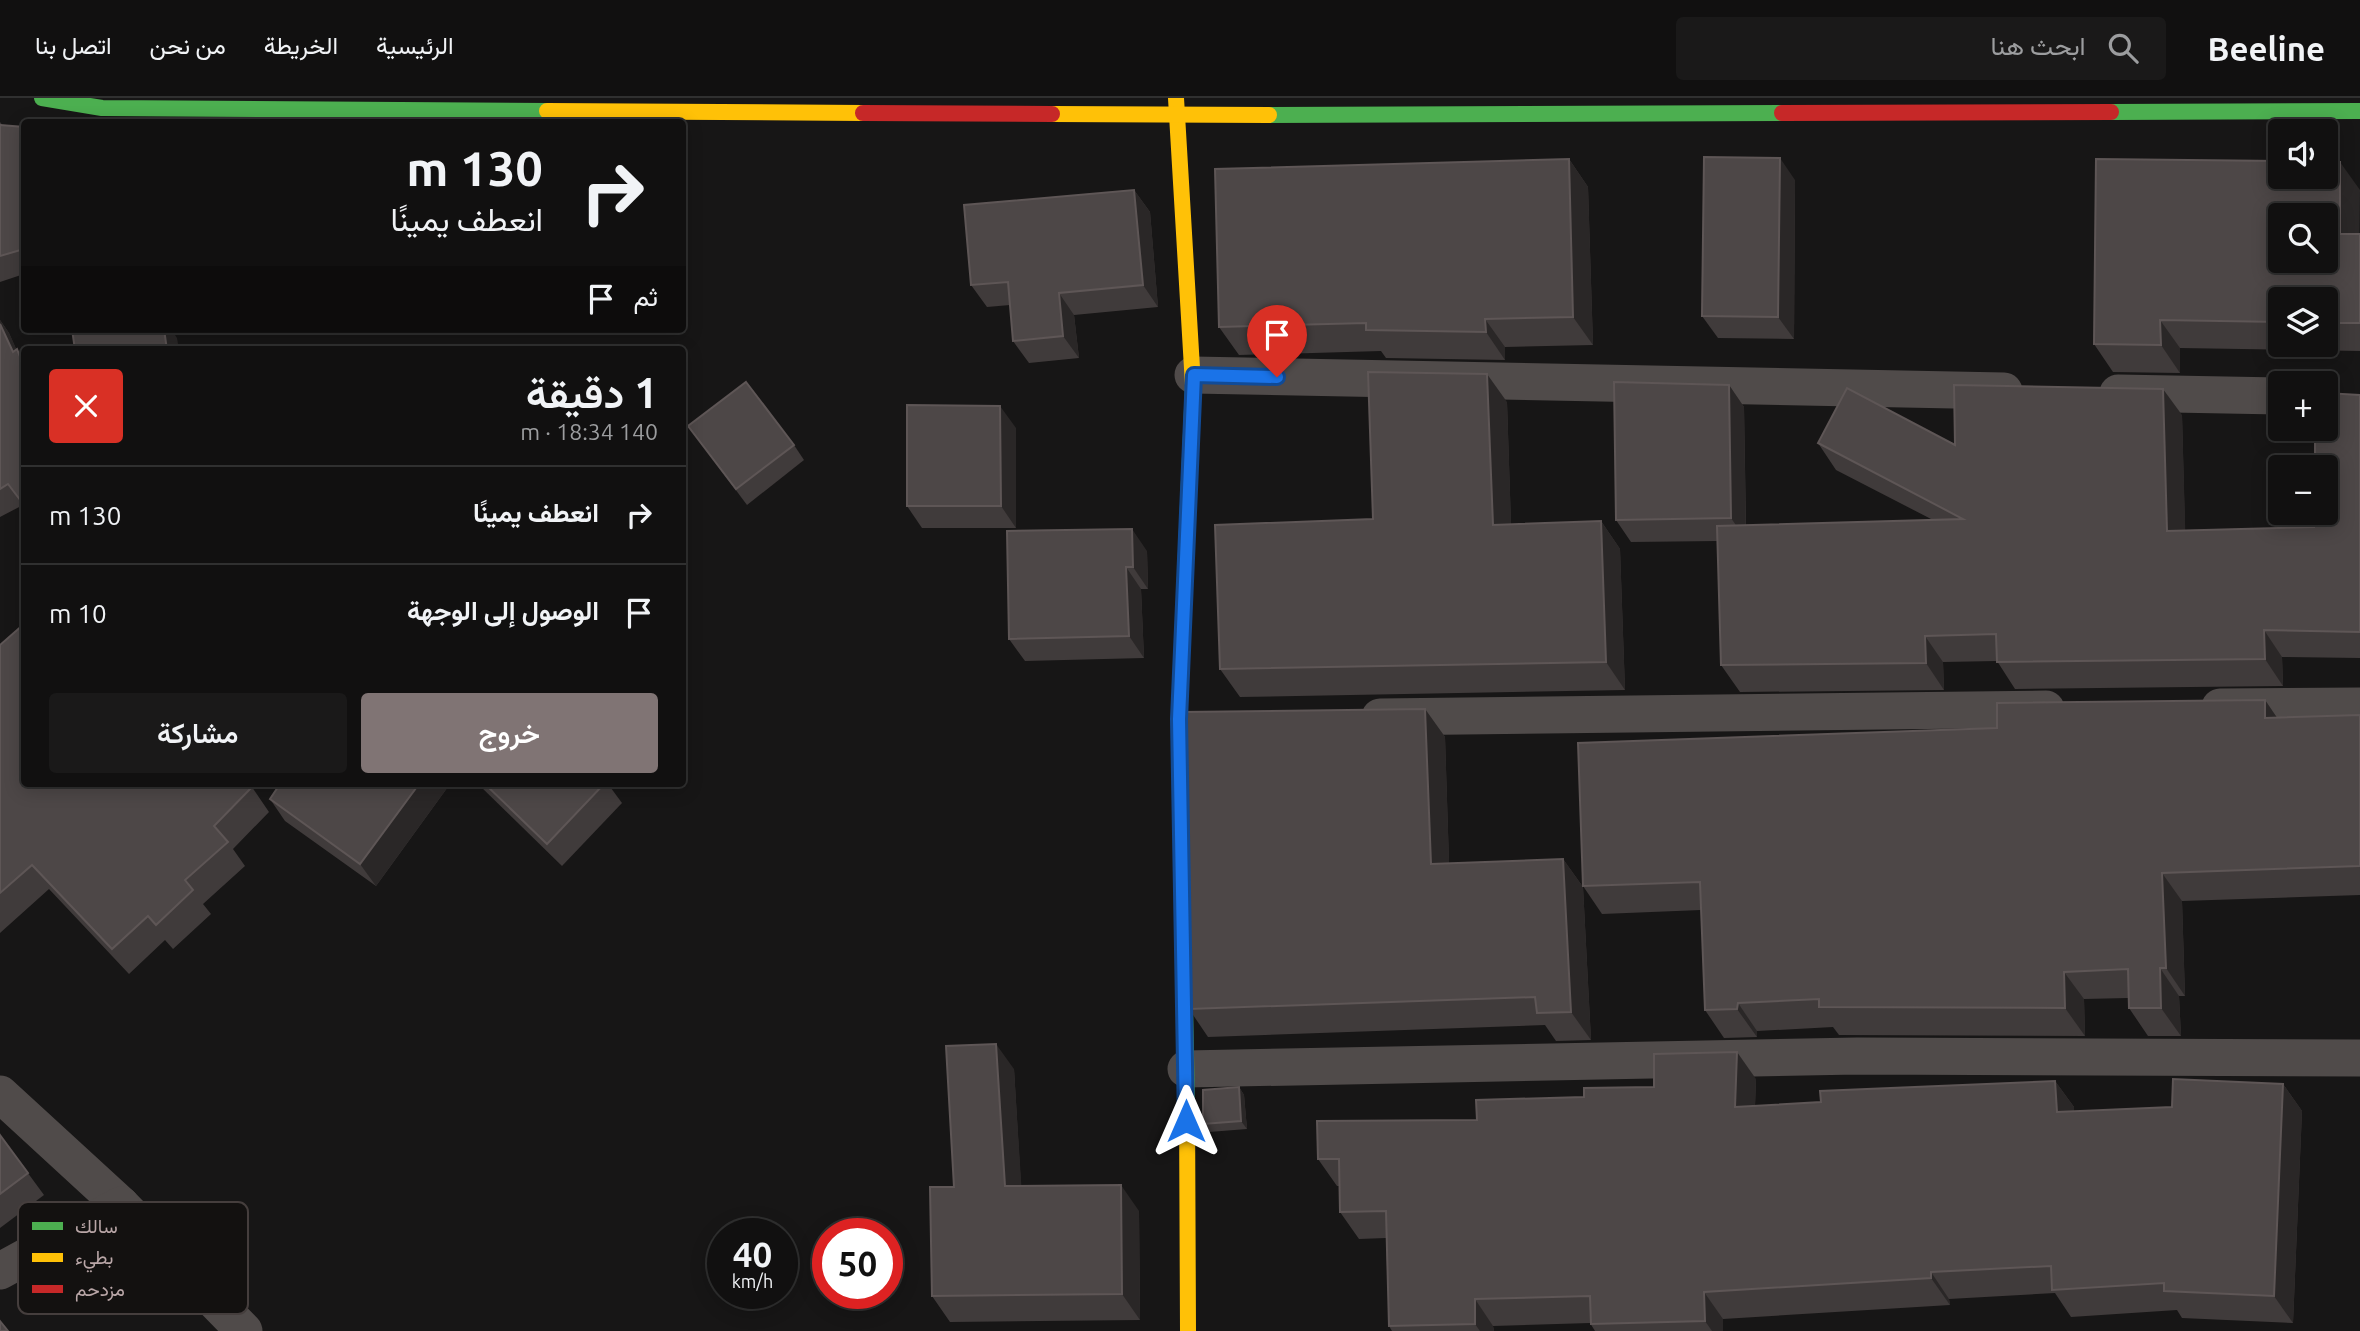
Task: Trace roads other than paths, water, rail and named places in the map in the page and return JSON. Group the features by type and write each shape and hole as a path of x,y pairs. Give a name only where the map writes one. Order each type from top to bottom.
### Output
{"main road":[{"path":"42,98 101,103 569,104 1179,115 1953,105 2360,111"},
{"path":"1176,98 1194,375 1193,719 1186,1069 1188,1331"}],"street":[{"path":"1194,375 2043,392"},
{"path":"2085,393 2268,396"},
{"path":"2193,708 2360,706"},
{"path":"1346,717 2082,709"},
{"path":"1186,1069 1857,1056 2360,1058"},
{"path":"0,1094 118,1202"},
{"path":"0,1271 18,1261"},
{"path":"227,1314 244,1331"}]}
